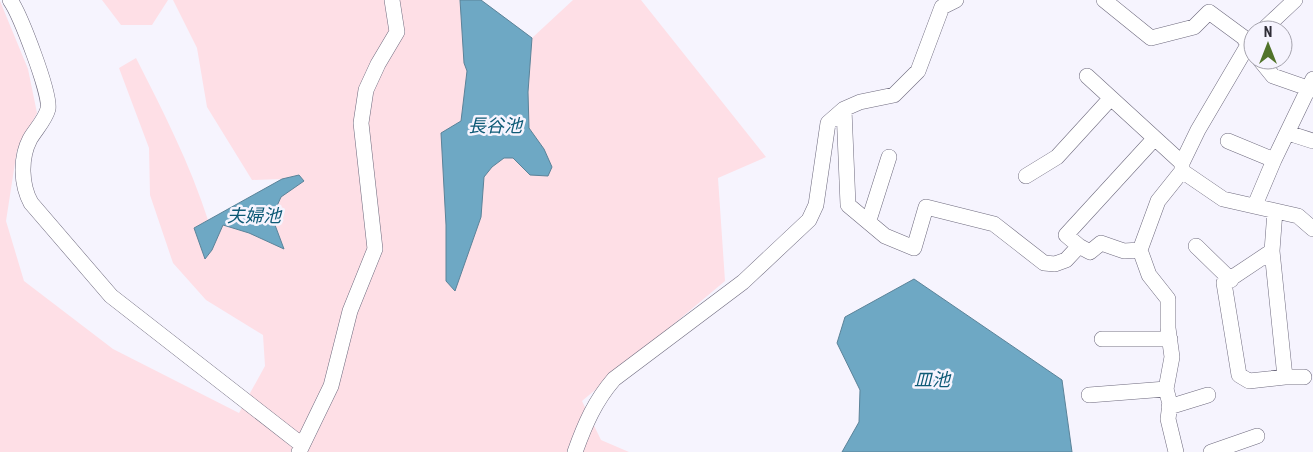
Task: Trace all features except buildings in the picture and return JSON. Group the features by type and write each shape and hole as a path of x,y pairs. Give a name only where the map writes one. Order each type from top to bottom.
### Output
{"street":[{"path":"10,0 19,17 42,79 48,108 29,141 23,164 26,194 31,203 111,296 301,448 331,386 350,311 375,249 361,123 366,90 378,64 397,32 392,0"},
{"path":"575,452 586,421 599,397 614,379 743,282 809,220 816,205 828,123 844,109 860,102 894,95 912,79 918,71 940,4 956,0"},
{"path":"1104,0 1151,38 1194,27 1209,12 1243,37"},
{"path":"1273,20 1295,0"},
{"path":"1176,452 1168,419 1169,406 1166,389 1172,357 1168,300 1149,275 1140,250 1158,201 1182,167 1198,130 1243,58"},
{"path":"1255,205 1274,160 1311,86 1272,76 1268,70"},
{"path":"1087,76 1182,167 1223,199 1298,216 1313,229"},
{"path":"1026,176 1057,157 1110,99"},
{"path":"844,109 848,205 885,236 914,248 926,207 994,224 1044,263 1055,264 1066,260 1079,246"},
{"path":"1288,133 1313,141"},
{"path":"1140,250 1124,251 1101,243 1090,252 1066,235 1154,139"},
{"path":"1228,141 1274,160"},
{"path":"868,220 890,157"},
{"path":"1275,211 1272,251 1285,377"},
{"path":"1196,246 1231,280"},
{"path":"1272,251 1224,283 1239,375 1250,382 1285,377 1304,377"},
{"path":"1102,339 1170,339"},
{"path":"1089,395 1166,389"},
{"path":"1169,406 1208,395"},
{"path":"1211,452 1257,436"}],"shaded area":[{"path":"102,0 168,0 152,25 121,25"},
{"path":"173,0 481,0 532,38 573,0 641,0 766,157 718,178 725,281 582,401 601,440 629,452 0,452 0,1 28,69 37,113 17,150 6,221 24,281 113,349 239,413 265,366 263,335 206,300 173,263 150,195 149,148 119,68 136,58 175,138 208,220 194,228 217,236 222,225 249,233 284,248 272,217 281,197 299,175 282,179 252,180 207,107 197,48"}],"water":[{"name":"長谷池","path":"460,0 481,0 532,38 528,92 529,128 544,149 552,167 548,176 530,175 513,158 504,158 492,167 484,177 481,217 455,291 446,281 446,225 441,133 461,121 467,71 464,63"},
{"name":"夫婦池","path":"299,175 304,181 281,197 272,217 284,249 249,233 223,225 212,250 205,259 194,228 282,179"},
{"name":"皿池","path":"914,279 1062,380 1072,452 842,452 859,422 860,390 837,343 845,317"}]}
